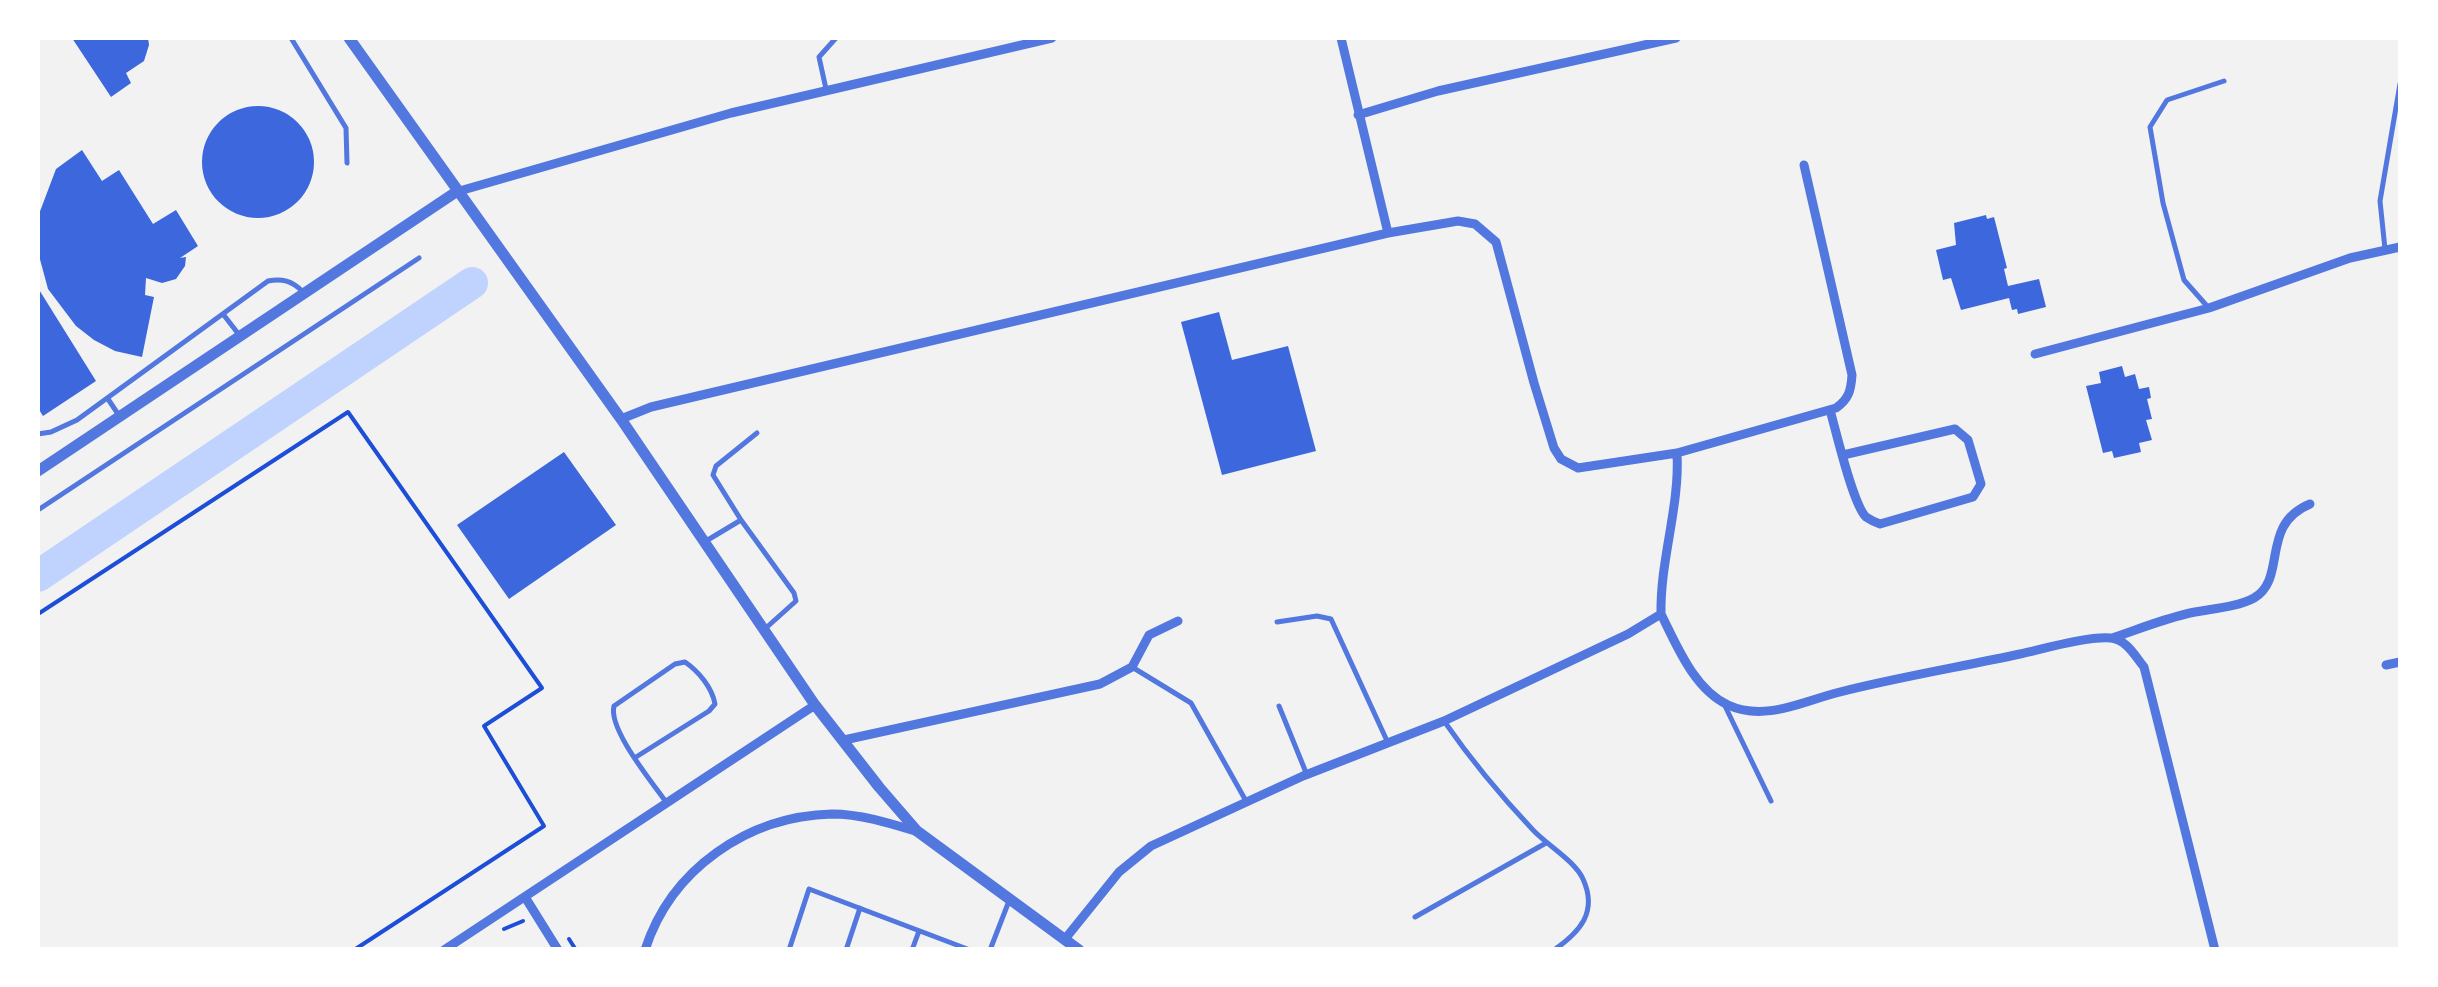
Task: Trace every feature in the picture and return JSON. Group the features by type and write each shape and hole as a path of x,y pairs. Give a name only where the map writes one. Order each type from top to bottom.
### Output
{"street":[{"path":"349,38 620,419 815,705 917,831 1080,950"},
{"path":"38,472 456,192 655,134 1012,43 1052,38"},
{"path":"1341,38 1388,233"},
{"path":"1358,114 1438,91 1676,38"},
{"path":"620,419 651,408 1388,233 1458,221 1475,224 1496,242 1534,383 1561,459 1578,468 1676,453 1830,410 1845,402 1851,390 1852,375 1804,165"},
{"path":"2035,354 2209,308 2350,258 2400,247"},
{"path":"1830,410 1860,508 1867,518 1880,524 1973,497 1982,484 1968,440 1956,429 1844,455"},
{"path":"1676,453 1678,476 1663,561 1661,614 1689,668 1724,703 1752,712 1780,710 1840,692 2112,638 2182,614 2253,599 2264,589 2283,524 2293,511 2310,504"},
{"path":"1065,939 1134,857 1247,801 1444,721 1628,634 1661,614"},
{"path":"844,740 1100,684 1132,667 1144,640 1178,622"},
{"path":"2112,638 2128,645 2144,668 2214,950"},
{"path":"2386,664 2400,662"},
{"path":"444,950 815,705"},
{"path":"644,950 650,932 675,891 697,867 732,840 782,820 834,814 880,820 917,831"},
{"path":"525,897 558,950"}],"lane":[{"path":"291,38 346,128 348,163"},
{"path":"826,92 819,57 836,38"},
{"path":"2209,308 2184,280 2163,203 2150,128 2167,100 2224,82"},
{"path":"2385,250 2380,201 2400,84"},
{"path":"38,510 420,258"},
{"path":"38,434 77,420 268,282 279,279 294,283 304,293"},
{"path":"223,314 240,336"},
{"path":"108,399 120,416"},
{"path":"757,433 716,466 713,476 794,593 796,601 764,630"},
{"path":"703,542 741,520"},
{"path":"1276,622 1317,616 1331,619 1388,744"},
{"path":"636,757 715,704 713,694 695,669 684,662 674,664 614,706 612,714 615,725 667,805"},
{"path":"1132,667 1195,707 1247,801"},
{"path":"1724,703 1771,801"},
{"path":"1279,706 1307,775"},
{"path":"1444,721 1478,771 1582,876 1588,897 1587,916 1577,934 1554,950"},
{"path":"1415,917 1546,842"},
{"path":"789,950 810,889 970,950"},
{"path":"990,950 1010,897"},
{"path":"846,950 860,908"},
{"path":"912,950 919,931"}],"path":[{"path":"38,614 348,412 542,688 484,726 544,826 354,950"}],"building":[{"path":"72,38 148,38 149,45 144,61 126,73 131,83 111,97"},
{"path":"258,106 279,110 298,122 310,141 314,162 310,183 298,202 279,214 258,218 237,214 218,202 206,183 202,162 206,141 218,122 237,110"},
{"path":"82,150 102,181 119,170 153,224 176,210 198,246 180,258 186,257 185,266 176,279 162,283 146,278 145,295 154,297 142,357 115,351 94,340 76,326 48,289 38,252 39,214 56,169"},
{"path":"1986,215 1987,219 1994,217 2008,286 2039,279 2046,307 2018,314 2017,309 2012,310 2009,298 1961,310 1951,278 1943,280 1936,250 1956,245 1954,223"},
{"path":"38,288 96,381 43,416 38,408"},
{"path":"1219,312 1232,360 1288,346 1316,451 1222,475 1181,322"},
{"path":"2122,366 2125,377 2135,374 2139,389 2149,387 2151,398 2147,399 2152,419 2146,420 2152,440 2139,443 2141,452 2114,458 2112,451 2103,453 2086,386 2101,383 2099,372"},
{"path":"564,452 616,525 509,599 457,525"}],"waterway":[{"path":"38,576 472,283"}]}
